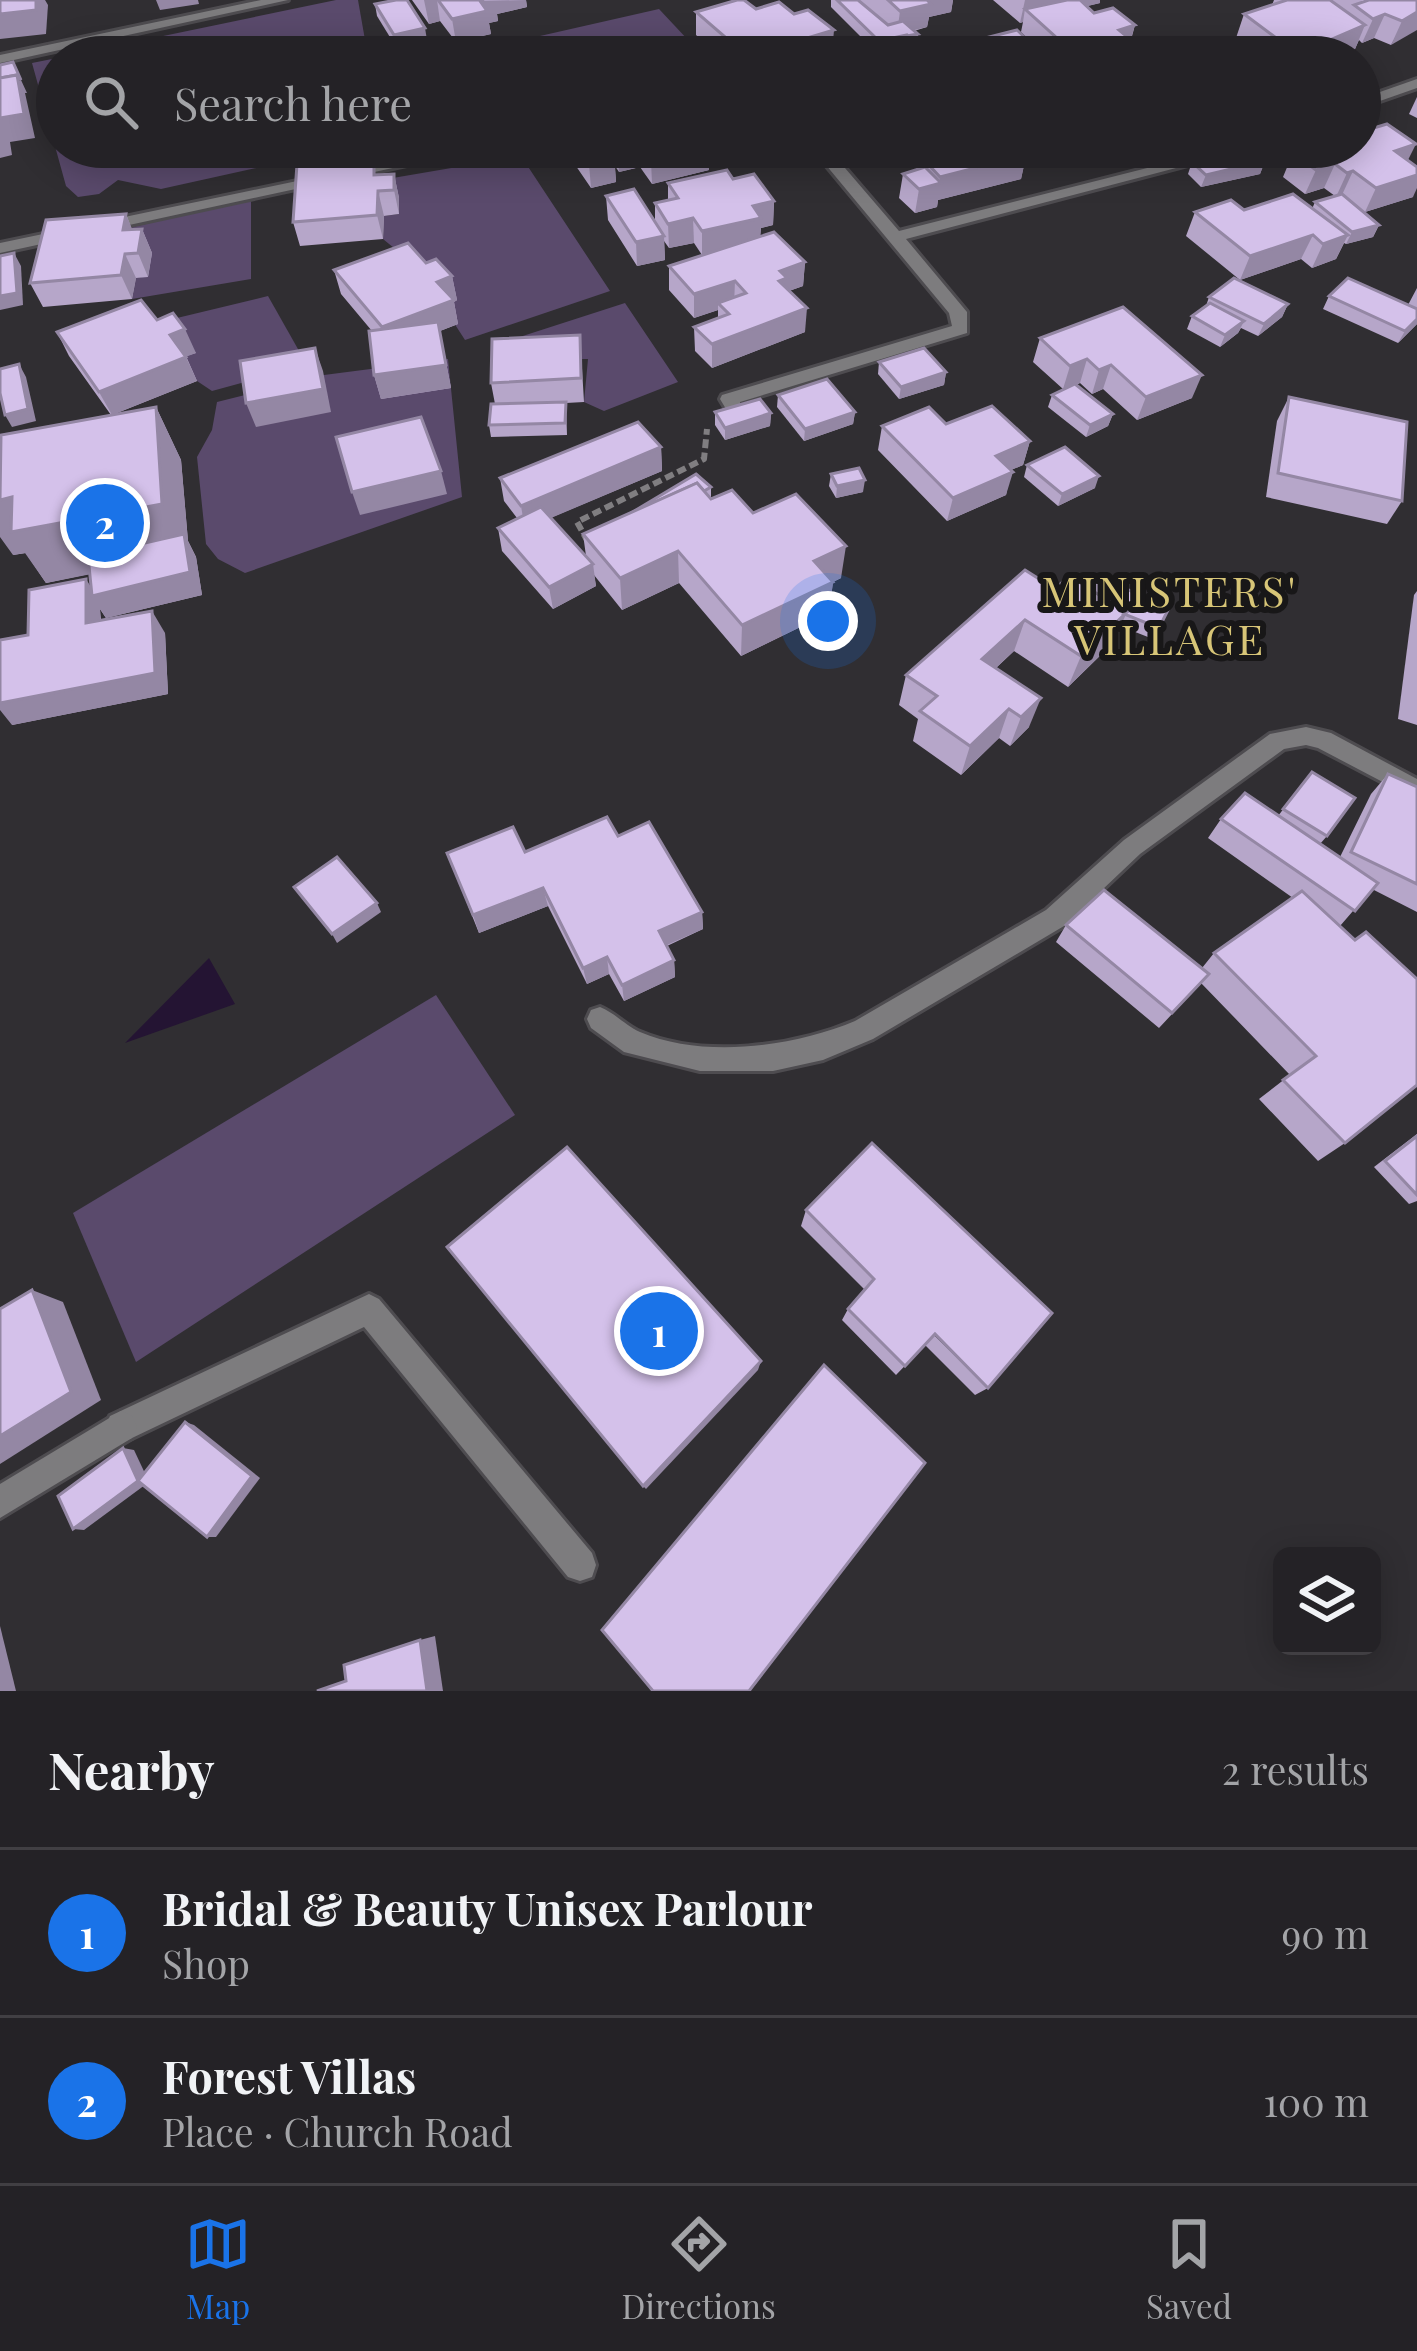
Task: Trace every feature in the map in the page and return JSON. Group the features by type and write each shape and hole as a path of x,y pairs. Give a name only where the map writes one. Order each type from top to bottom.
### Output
{"street":[{"path":"109,36 280,0"},
{"path":"0,59 36,51"},
{"path":"1381,96 1417,82"},
{"path":"0,248 382,168"},
{"path":"731,402 961,329 958,312 837,168"},
{"path":"895,237 1166,168"},
{"path":"600,1019 633,1043 700,1058 773,1058 824,1047 864,1030 1055,918 1132,847 1278,741 1306,736 1322,740 1417,790"},
{"path":"0,1502 121,1427 369,1310 580,1565"}],"path":[{"path":"591,549 577,522 704,459 710,410 731,402"}],"shaded area":[{"path":"336,0 358,0 364,36 163,36"},
{"path":"659,9 684,36 540,36"},
{"path":"61,168 256,168 161,189 118,180 99,194 78,197 66,186"},
{"path":"451,168 529,168 610,291 465,340 443,306 456,299 383,239 384,216 399,214 399,199 381,180"},
{"path":"251,200 251,279 132,299 136,278 148,276 128,228"},
{"path":"268,296 307,365 212,391 197,381 152,324"},
{"path":"625,303 678,382 604,411 584,402 588,359 494,360 498,344"},
{"path":"448,359 462,497 245,573 218,559 206,544 197,457 212,430 217,402 324,375"},
{"path":"209,958 235,1004 125,1043"},
{"path":"436,995 515,1115 136,1362 73,1213"}],"building":[{"path":"0,0 36,0 36,10 0,14"},
{"path":"407,0 425,28 394,35 375,4"},
{"path":"438,0 484,0 480,1 487,11 452,19"},
{"path":"737,0 756,9 779,2 794,14 808,10 834,30 814,36 724,36 696,12"},
{"path":"837,0 858,0 888,25 903,21 918,34 874,36"},
{"path":"888,0 927,0 931,4 900,11"},
{"path":"1080,0 1094,13 1113,8 1135,25 1119,30 1126,36 1055,36 1025,9"},
{"path":"1287,0 1330,0 1365,25 1340,36 1274,36 1244,14"},
{"path":"1364,0 1417,0 1417,12 1402,21 1385,14 1373,19 1354,5"},
{"path":"1017,30 1023,36 993,36"},
{"path":"13,62 21,80 17,75 0,78 0,65"},
{"path":"17,75 24,114 0,118 0,78"},
{"path":"1387,124 1416,144 1395,151 1417,167 1417,175 1376,188 1340,168 1381,168 1381,126"},
{"path":"297,168 374,168 374,175 394,174 394,190 378,191 377,215 293,222"},
{"path":"926,168 941,183 919,189 903,174"},
{"path":"932,168 975,168 940,177"},
{"path":"1198,168 1236,168 1206,175"},
{"path":"727,170 733,179 754,174 774,201 753,206 761,218 702,231 693,218 668,224 655,203 678,198 668,183"},
{"path":"634,189 664,236 636,242 606,196"},
{"path":"1293,194 1348,235 1323,244 1313,235 1250,256 1195,212 1231,200 1244,210"},
{"path":"1342,194 1379,225 1352,232 1315,202"},
{"path":"126,214 123,230 142,229 138,253 125,254 121,275 30,283 46,220"},
{"path":"774,232 805,262 780,271 787,278 779,281 807,308 712,344 694,327 729,314 718,303 746,293 735,281 694,294 669,266"},
{"path":"408,243 426,263 436,259 452,276 437,282 454,300 382,327 334,270"},
{"path":"14,253 17,293 0,296 0,256"},
{"path":"1234,278 1288,304 1264,324 1209,297"},
{"path":"1348,278 1417,309 1417,319 1405,331 1329,296"},
{"path":"141,300 157,320 173,313 185,329 170,335 186,357 99,392 57,332"},
{"path":"1210,303 1244,321 1225,335 1192,316"},
{"path":"1123,307 1202,375 1146,397 1111,365 1099,370 1087,359 1070,366 1040,338"},
{"path":"438,322 446,365 374,375 369,331"},
{"path":"580,335 581,378 491,383 492,339"},
{"path":"315,348 323,389 246,403 240,361"},
{"path":"924,348 946,372 901,387 879,362"},
{"path":"19,364 28,409 5,415 0,369"},
{"path":"827,379 855,412 805,429 778,395"},
{"path":"1075,384 1113,414 1090,425 1052,395"},
{"path":"1289,397 1407,422 1402,501 1278,473"},
{"path":"760,399 771,413 725,428 715,412"},
{"path":"566,402 565,423 489,425 491,404"},
{"path":"992,406 1030,441 996,456 1013,472 953,498 882,426 929,407 946,424"},
{"path":"156,407 162,504 11,532 12,497 0,500 1,435"},
{"path":"421,417 441,471 352,492 336,437"},
{"path":"638,422 661,447 521,506 500,478"},
{"path":"1065,447 1099,476 1062,494 1027,465"},
{"path":"859,468 865,480 837,486 831,474"},
{"path":"696,474 711,487 704,491 697,483 631,513"},
{"path":"697,483 711,499 732,490 753,513 796,494 846,546 814,561 833,582 742,625 678,551 620,578 583,534"},
{"path":"541,507 593,564 549,587 498,528"},
{"path":"184,534 190,572 92,596 88,556"},
{"path":"1025,570 1055,589 1069,576 1127,612 1081,656 1025,620 982,659 1041,698 1021,717 1009,709 970,746 920,711 937,696 906,675"},
{"path":"1095,577 1170,606 1159,628 1124,614 1127,612 1088,588"},
{"path":"86,579 86,623 152,611 155,673 0,703 0,640 28,635 29,590"},
{"path":"1312,772 1355,798 1327,836 1283,809"},
{"path":"1388,774 1417,787 1417,884 1351,852"},
{"path":"1245,793 1378,883 1355,911 1221,819"},
{"path":"607,817 618,836 649,822 702,912 659,931 674,960 622,985 607,957 583,968 543,888 473,915 447,853 513,827 525,852"},
{"path":"337,857 377,903 332,934 294,887"},
{"path":"1104,890 1209,974 1172,1013 1066,925"},
{"path":"1302,891 1355,940 1366,932 1417,979 1417,1085 1345,1143 1283,1080 1316,1056 1214,953"},
{"path":"1417,1136 1417,1195 1385,1161"},
{"path":"872,1143 1052,1313 988,1388 935,1334 905,1366 848,1309 874,1279 806,1210"},
{"path":"567,1147 761,1361 643,1486 447,1247"},
{"path":"32,1290 71,1392 0,1436 0,1309"},
{"path":"824,1365 925,1463 749,1691 653,1691 602,1630"},
{"path":"185,1422 252,1476 207,1537 138,1481"},
{"path":"123,1448 138,1481 73,1529 58,1496"},
{"path":"420,1640 427,1691 317,1691 346,1681 344,1665"}],"place":[{"name":"Forest Villas","path":"105,523"},
{"name":"Bridal & Beauty Unisex Parlour","path":"659,1331"}],"district":[{"name":"MINISTERS' VILLAGE","path":"1170,616"}]}
